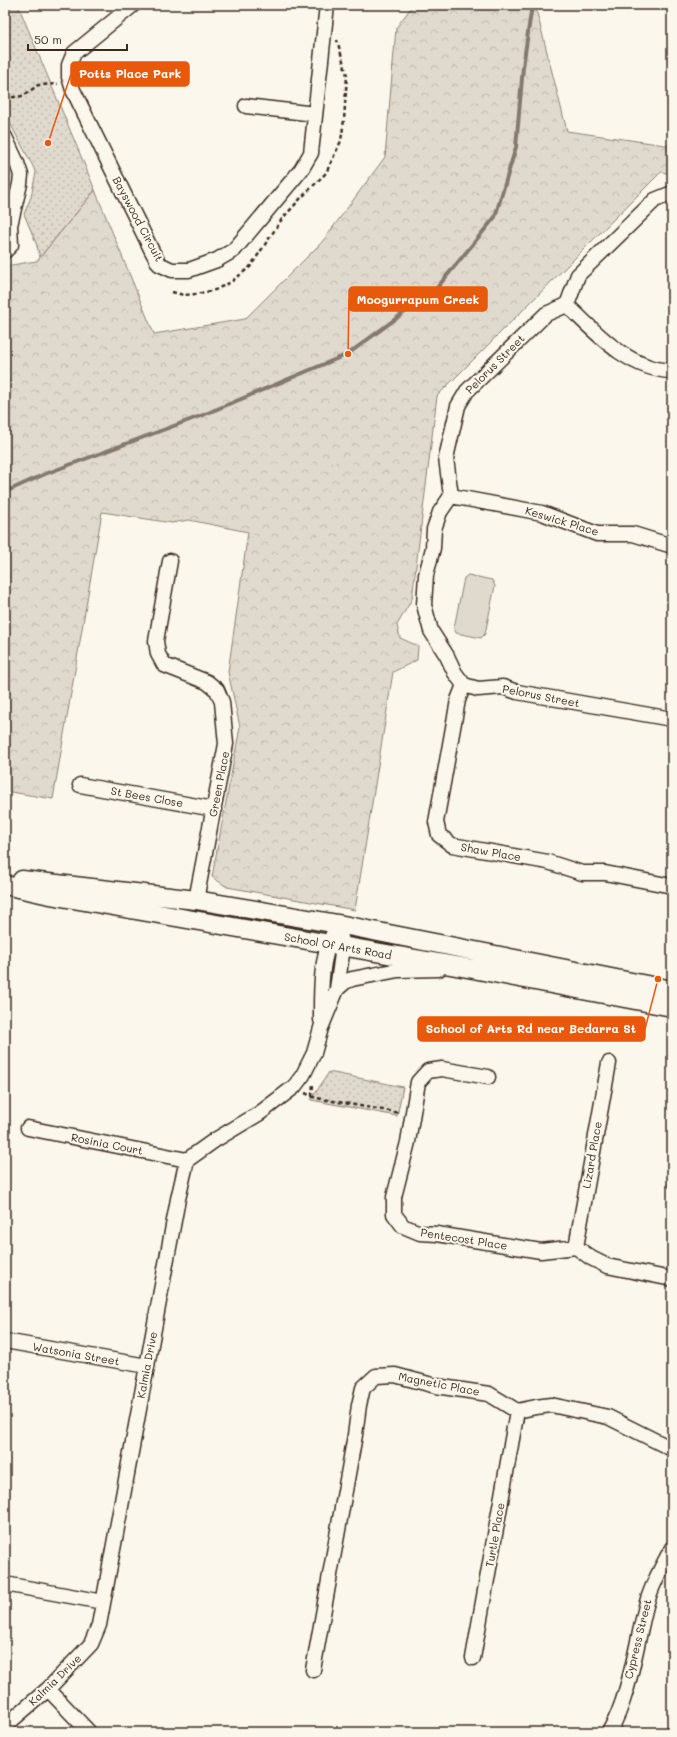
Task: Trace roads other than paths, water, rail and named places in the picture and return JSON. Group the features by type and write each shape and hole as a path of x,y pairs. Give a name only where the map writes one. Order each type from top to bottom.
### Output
{"street":[{"name":"Bayswood Circuit","path":"133,5 74,53 69,65 69,77 71,84 152,251 159,264 172,270 189,270 217,260 234,250 301,170 311,153 327,5"},
{"path":"246,106 315,114"},
{"path":"5,138 21,175 10,225 8,248"},
{"path":"672,193 655,200 578,275 567,305 609,346 629,357 660,370 672,371"},
{"name":"Pelorus Street","path":"451,496 446,458 458,406 467,391 546,314 567,305"},
{"path":"451,496 440,512 434,529 433,548 426,575 424,606 431,631 464,685"},
{"name":"Keswick Place","path":"451,496 542,513 597,534 634,534 672,546"},
{"name":"Green Place","path":"170,561 156,641 158,654 164,665 207,682 217,690 222,702 226,744 196,900"},
{"name":"Pelorus Street","path":"464,685 478,689 503,687 517,692 672,719"},
{"name":"Shaw Place","path":"464,685 458,700 443,778 436,822 439,835 452,845 548,862 582,873 606,873 672,886"},
{"name":"St Bees Close","path":"80,785 214,809"},
{"name":"School Of Arts Road","path":"5,878 51,882 196,900 338,924 672,990"},
{"name":"School Of Arts Road","path":"5,885 50,895 473,969 672,1007"},
{"path":"187,1160 215,1140 260,1113 294,1087 303,1075 314,1053 321,1028 337,989 335,946 338,924"},
{"path":"321,1028 321,984 335,946"},
{"path":"337,989 345,982 398,970 473,969"},
{"name":"Lizard Place","path":"576,1247 609,1063"},
{"name":"Pentecost Place","path":"488,1077 442,1069 428,1071 418,1082 408,1142 394,1197 394,1214 403,1226 420,1233 437,1234 541,1251 576,1247"},
{"name":"Rosinia Court","path":"28,1128 187,1160"},
{"name":"Kalmia Drive","path":"5,1726 48,1689 91,1644 98,1625 187,1160"},
{"path":"576,1247 591,1258 607,1266 672,1279"},
{"name":"Watsonia Street","path":"5,1341 147,1366"},
{"name":"Magnetic Place","path":"313,1670 355,1435 358,1405 363,1388 376,1376 395,1375 436,1386 489,1394 517,1411"},
{"path":"517,1411 536,1406 551,1405 608,1417 672,1449"},
{"name":"Turtle Place","path":"473,1658 517,1411"},
{"name":"Cypress Street","path":"609,1732 616,1721 623,1702 650,1592 672,1548"},
{"path":"5,1584 103,1602"},
{"path":"48,1689 89,1732"}],"waterway":[{"path":"5,492 45,474 203,415 348,354 436,289 495,217 516,147 523,67 532,5"}],"place":[{"name":"Potts Place Park","path":"48,143"},
{"name":"Moogurrapum Creek","path":"348,354"},
{"name":"School of Arts Rd near Bedarra St","path":"658,979"}]}
